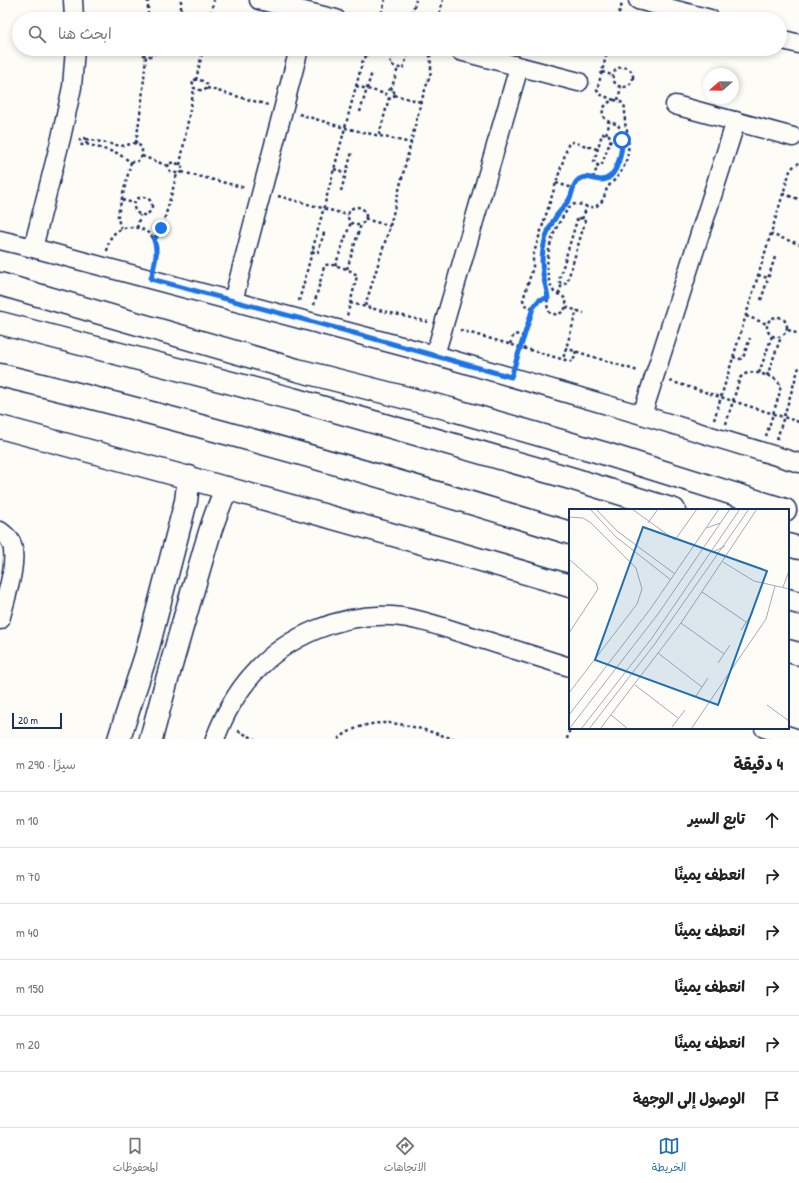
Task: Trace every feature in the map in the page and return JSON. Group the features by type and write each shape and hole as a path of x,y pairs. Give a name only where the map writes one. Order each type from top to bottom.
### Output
{"street":[{"path":"73,0 74,12"},
{"path":"260,0 295,12"},
{"path":"638,0 683,12"},
{"path":"787,41 799,44"},
{"path":"33,248 61,138 72,87 74,56"},
{"path":"233,301 297,56"},
{"path":"478,56 579,82"},
{"path":"435,355 519,67"},
{"path":"675,105 793,137"},
{"path":"642,415 736,121"},
{"path":"0,240 435,355 642,415 799,463"},
{"path":"0,284 297,370 450,410 587,449 784,509"},
{"path":"2,322 301,402 570,478 671,509"},
{"path":"0,375 234,435 435,492 569,533"},
{"path":"0,427 227,488 417,541 569,586"},
{"path":"119,739 146,655 186,501 189,478"},
{"path":"151,739 170,666 210,532 218,507 227,488"},
{"path":"789,511 799,514"},
{"path":"0,531 11,542 14,557 0,620"},
{"path":"789,545 799,548"},
{"path":"789,600 799,603"},
{"path":"215,739 235,697 254,673 277,652 302,636 331,624 361,618 392,616 422,620 569,667"},
{"path":"789,651 799,654"},
{"path":"767,729 799,739"}],"path":[{"path":"148,0 148,12"},
{"path":"181,0 181,12"},
{"path":"211,12 214,0"},
{"path":"382,12 385,0"},
{"path":"412,12 416,0"},
{"path":"440,12 443,0"},
{"path":"619,12 623,0"},
{"path":"136,144 146,56 152,56"},
{"path":"180,165 194,88 192,87 192,84 194,80 196,80 201,56"},
{"path":"302,319 312,251 363,60 366,56"},
{"path":"392,56 390,64 402,69 404,68 408,56"},
{"path":"364,306 390,226 431,69 430,56"},
{"path":"606,56 596,90 599,94 616,100 625,106 625,122 629,140 626,159 623,168 606,189 603,200 598,205 593,207 586,207 577,204 570,206 560,220 551,240 548,257 548,274 552,290 563,296 566,300 566,307 563,312 554,314 550,312 546,305 548,298 543,273 543,249 550,226 570,198 573,188 578,180 584,177 599,180 607,178 613,172 620,157 622,148 622,132 618,125 606,120 603,107 610,101 616,100"},
{"path":"623,66 632,71 633,81 630,85 621,88 614,83 612,75 614,70 623,66"},
{"path":"386,94 391,90 398,68"},
{"path":"360,112 372,72"},
{"path":"602,72 612,75"},
{"path":"196,80 205,83 207,88"},
{"path":"356,86 386,94 389,98"},
{"path":"194,88 203,91 207,88 345,128 411,143"},
{"path":"616,100 621,88"},
{"path":"391,90 393,91 394,95 422,102"},
{"path":"379,135 389,98 391,99 394,95"},
{"path":"598,165 594,162 597,149 602,134 606,134 610,122"},
{"path":"593,178 598,165 600,166 602,164 611,138 606,134"},
{"path":"82,138 121,146 136,144 142,148 142,156 138,161 131,162 117,153 86,144 82,145 80,144 80,141 82,138"},
{"path":"86,139 86,144"},
{"path":"533,308 525,305 524,300 533,267 533,256 569,143 573,142 597,149"},
{"path":"341,191 352,152"},
{"path":"142,156 168,166 170,171 177,174 183,171 183,167 172,162 168,166"},
{"path":"121,229 118,219 131,162"},
{"path":"716,438 721,397 733,357 790,171 799,162"},
{"path":"334,169 346,173"},
{"path":"154,240 164,221 177,174"},
{"path":"556,183 573,188"},
{"path":"783,194 799,199"},
{"path":"142,197 147,198 151,202 152,207 150,212 146,215 140,215 136,213 134,209 134,203 137,199 142,197"},
{"path":"122,200 134,203"},
{"path":"347,269 361,224 365,218 364,211 356,207 350,211 348,215 351,222 356,225 361,224"},
{"path":"582,219 586,207"},
{"path":"137,228 140,215"},
{"path":"365,218 390,226"},
{"path":"562,283 559,282 559,280 577,220 579,218 582,219"},
{"path":"562,283 565,284 567,282 586,222 582,219"},
{"path":"336,266 351,222"},
{"path":"103,266 109,240 113,235 121,229 130,227 137,228 144,230 149,234 154,240 156,246 157,253 151,279"},
{"path":"312,251 316,253 318,252 325,230"},
{"path":"770,234 799,244"},
{"path":"761,300 775,256"},
{"path":"302,319 324,267 328,264 336,266 355,272 357,276 343,330"},
{"path":"758,275 768,278"},
{"path":"559,294 562,283"},
{"path":"511,377 533,308 539,300 548,298"},
{"path":"566,307 584,313"},
{"path":"576,352 574,360 571,362 563,359 577,310"},
{"path":"746,316 767,324"},
{"path":"767,376 781,337 788,330 788,324 785,319 780,316 775,316 770,319 767,324 768,332 772,336 781,337"},
{"path":"788,330 799,334"},
{"path":"510,344 514,334 524,336"},
{"path":"759,373 772,336"},
{"path":"733,357 742,359 744,357 750,338"},
{"path":"565,348 799,422"},
{"path":"767,453 784,417 799,367"},
{"path":"716,438 733,401 738,382 743,375 750,372 759,373 776,380 780,385 780,392 773,414 767,453"},
{"path":"338,739 358,727 375,723 392,723 409,726 454,739"},
{"path":"567,739 570,729"},
{"path":"238,731 255,739"}],"route":[{"path":"161,228 154,240 157,253 151,279 435,355 511,377 535,303 543,298 548,298 542,261 543,249 550,226 572,195 574,185 578,180 584,177 590,177 602,180 607,178 613,172 620,157 622,140"}]}
